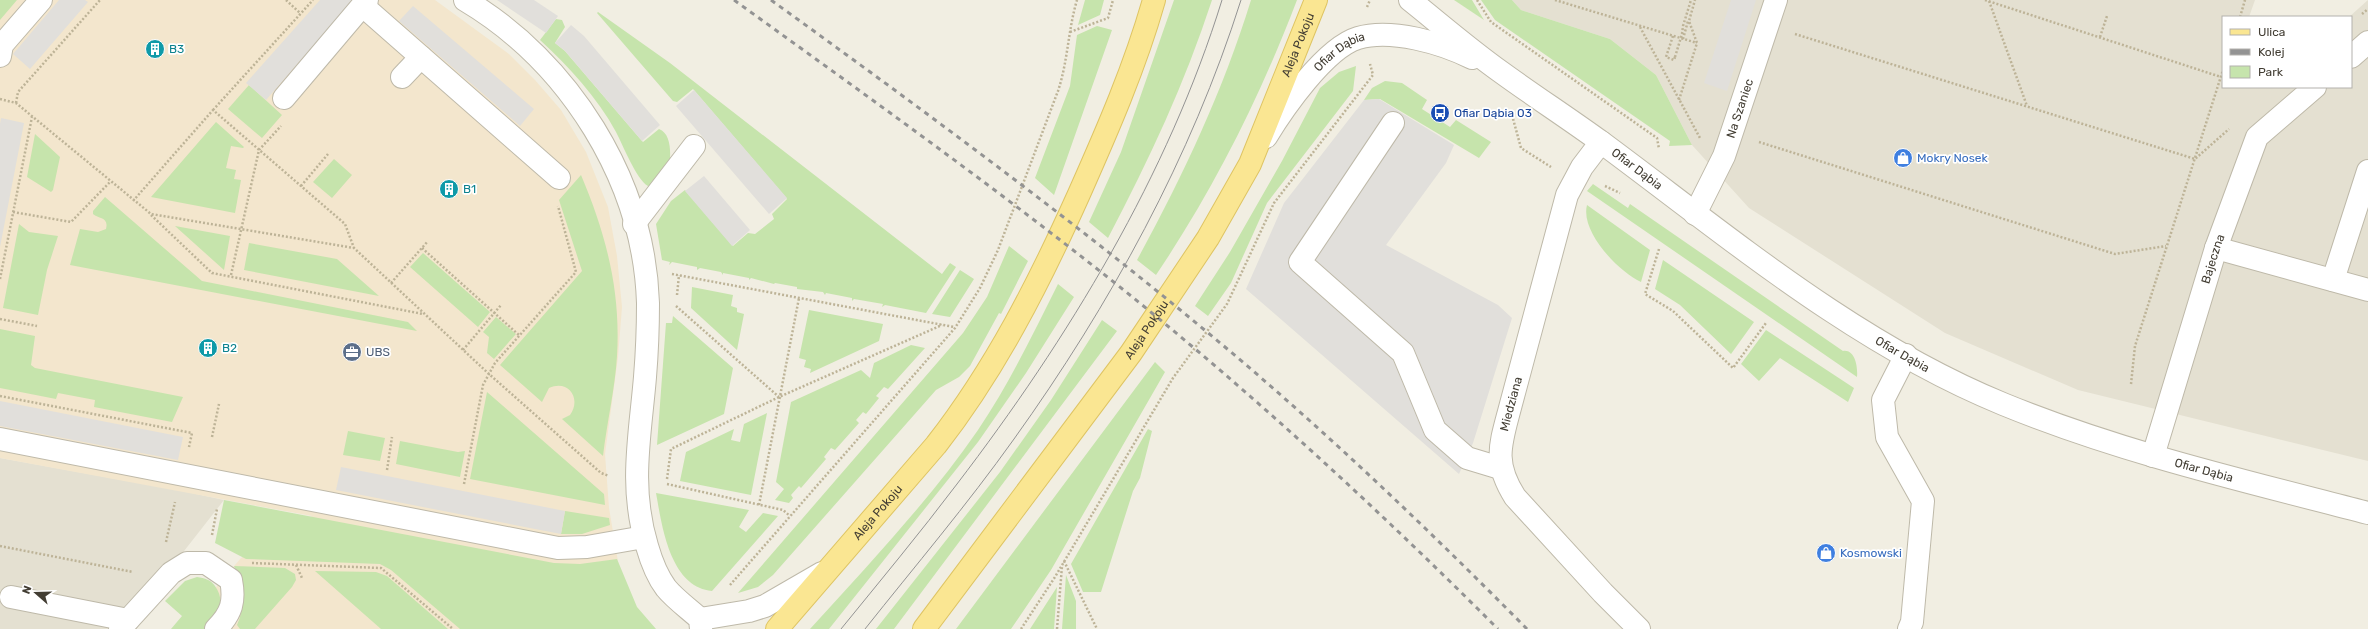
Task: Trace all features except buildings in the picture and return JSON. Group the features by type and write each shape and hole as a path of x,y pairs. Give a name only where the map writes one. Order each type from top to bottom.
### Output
{"main road":[{"name":"Aleja Pokoju","path":"776,629 911,474 958,416 1003,347 1041,275 1092,165 1132,67 1154,0"},
{"name":"Aleja Pokoju","path":"924,629 1171,296 1208,238 1250,164 1316,0"}],"street":[{"path":"0,56 2,45 41,0"},
{"path":"465,0 491,16 541,59 575,98 601,141 625,194 634,224 644,268 648,301 647,350 635,480 644,537 651,559 665,587 700,624 766,606 829,569"},
{"name":"Ofiar Dąbia","path":"1410,0 1498,70 1601,142 1694,214 1825,305 1906,355 2001,403 2153,456 2368,513"},
{"name":"Na Szaniec","path":"1694,214 1724,156 1776,0"},
{"path":"284,98 365,3 421,57 559,178"},
{"name":"Ofiar Dąbia","path":"1250,164 1273,126 1301,87 1327,59 1356,38 1367,36 1398,36 1426,41 1460,52 1498,70"},
{"path":"2352,55 2368,42"},
{"path":"402,76 421,57"},
{"name":"Bajeczna","path":"2153,456 2216,248 2258,137 2315,88"},
{"path":"1393,123 1300,262 1403,353 1435,430 1467,458 1500,468"},
{"name":"Miedziana","path":"1601,142 1582,167 1568,196 1506,425 1500,455 1500,468 1503,480 1515,497 1603,593 1639,629"},
{"path":"634,224 694,146"},
{"path":"2333,280 2368,171"},
{"path":"2216,248 2368,290"},
{"path":"1906,355 1883,400 1887,437 1923,501 1912,622 1909,629"},
{"path":"0,439 558,548 587,547 644,537"},
{"path":"11,597 124,624 164,580 178,567 187,563 196,562 214,567 231,580 234,597 228,615 216,629"}],"path":[{"path":"16,103 18,92 100,0"},
{"path":"286,0 300,14"},
{"path":"133,201 313,0"},
{"path":"725,590 955,328 980,288 1001,243 1058,91 1065,66 1069,32 1077,0"},
{"path":"1069,32 1108,18 1113,0"},
{"path":"1477,0 1491,22 1657,138 1666,193"},
{"path":"1555,0 1697,44"},
{"path":"1673,36 1666,57 1674,60 1691,0"},
{"path":"1683,39 1695,0"},
{"path":"1985,0 2221,77"},
{"path":"2240,16 2245,0"},
{"path":"1989,1 2027,107"},
{"path":"2100,37 2107,16"},
{"path":"1679,101 1697,44 1688,21"},
{"path":"1640,26 1697,136 1703,140"},
{"path":"1768,26 2195,159"},
{"path":"1021,629 1064,561 1173,378 1227,304 1274,203 1373,75 1370,63"},
{"path":"2131,384 2135,346 2222,74"},
{"path":"0,100 16,103 133,201 151,214 212,273 231,275 424,314"},
{"path":"213,110 345,224 354,248 488,374 601,473 635,480"},
{"path":"0,279 32,117"},
{"path":"1753,140 2115,254 2166,246"},
{"path":"1522,148 1558,171"},
{"path":"231,275 259,150"},
{"path":"301,186 328,154"},
{"path":"13,212 71,222 110,182"},
{"path":"464,484 483,385 488,374 495,363 576,272 557,202"},
{"path":"151,214 354,248"},
{"path":"391,283 428,241"},
{"path":"422,248 520,336"},
{"path":"1659,249 1645,294 1673,311 1733,368 1766,323"},
{"path":"644,268 955,328"},
{"path":"679,275 676,306 780,397"},
{"path":"759,505 799,298"},
{"path":"463,350 500,305"},
{"path":"0,320 37,326"},
{"path":"790,516 783,510 666,486 671,449 780,397 942,325"},
{"path":"0,396 192,433"},
{"path":"212,437 219,404"},
{"path":"387,470 392,437"},
{"path":"211,538 222,483"},
{"path":"165,546 176,497"},
{"path":"0,546 164,580"},
{"path":"1064,561 1097,629"},
{"path":"1057,629 1062,564"},
{"path":"296,565 302,578"},
{"path":"312,566 380,568 453,629"}],"shaded area":[{"path":"0,0 435,0 509,54 535,80 561,110 586,152 608,207 617,256 622,307 618,357 605,454 609,508 623,591 649,629 180,629 241,558 312,516 0,458"},
{"path":"59,0 85,0 88,2 30,69 13,54"},
{"path":"320,0 353,0 266,100 246,83"},
{"path":"497,0 534,0 558,16 546,33"},
{"path":"1512,0 2255,0 2249,16 2222,16 2222,88 2352,88 2352,16 2350,16 2368,0 2368,461 2078,390 1945,333 1749,208 1692,145 1656,75 1610,39 1521,10"},
{"path":"1731,0 1756,0 1727,91 1704,83"},
{"path":"413,6 534,109 520,126 399,21"},
{"path":"571,25 584,36 660,125 642,141 565,51 555,43"},
{"path":"694,90 787,198 769,214 676,106"},
{"path":"1379,99 1454,145 1446,163 1386,245 1498,305 1512,318 1473,443 1459,474 1246,289 1284,203 1364,100"},
{"path":"1,118 24,123 0,247 0,124"},
{"path":"704,176 750,230 732,246 685,191"},
{"path":"0,401 183,437 178,460 0,426"},
{"path":"0,458 178,490 224,500 123,629 0,629"},
{"path":"341,467 565,511 561,534 336,490"}],"green space":[{"path":"0,0 17,0 0,20"},
{"path":"1085,0 1104,0 1100,15 1078,25"},
{"path":"1174,0 1212,0 1190,61 1165,121 1138,180 1108,238 1089,222 1121,152"},
{"path":"1251,0 1297,0 1268,72 1234,142 1197,209 1156,275 1137,260 1201,133 1228,67"},
{"path":"1454,0 1472,0 1484,20"},
{"path":"1481,0 1512,0 1521,10 1610,39 1656,75 1692,145 1669,146 1670,141 1495,20"},
{"path":"598,12 670,63 942,274 950,263 956,267 926,313 885,305 882,307 883,304 854,299 852,301 852,298 826,293 825,295 823,292 797,289 797,287 774,284 751,278 749,280 749,278 723,273 723,275 721,272 700,268 697,270 697,267 672,262 669,265 670,262 662,260 656,224 671,201 685,190 733,246 748,233 755,234 774,219 772,214 787,199 693,89 677,102 673,101 597,13"},
{"path":"556,19 562,20 565,27 555,43 565,51 642,141 643,142 659,129 667,136 670,148 669,166 668,171 656,177 659,183 648,186 643,182 634,169 616,132 600,107 582,83 540,40"},
{"path":"1097,26 1112,30 1054,195 1035,178 1070,86 1077,35"},
{"path":"1356,66 1353,91 1267,203 1231,283 1208,316 1195,306 1230,252 1282,161 1320,88 1339,72"},
{"path":"1385,81 1402,83 1427,100 1422,109 1450,127 1456,120 1491,142 1479,158 1380,99 1364,100 1372,88"},
{"path":"249,85 282,115 262,138 228,109"},
{"path":"216,122 244,147 231,146 226,168 236,170 234,179 241,180 235,213 151,197"},
{"path":"35,134 60,157 53,190 51,192 27,177"},
{"path":"334,159 352,175 332,198 313,182"},
{"path":"581,175 598,219 610,263 617,309 618,332 616,368 603,456 562,419 570,415 573,409 574,397 567,388 556,386 549,388 542,402 500,365 582,271 559,200"},
{"path":"1593,184 1628,208 1630,204 1843,351 1850,353 1855,360 1857,377 1587,191"},
{"path":"105,197 202,281 408,322 417,331 70,265 80,229 98,232 106,229 107,225 105,220 93,214 93,211"},
{"path":"1587,205 1650,250 1641,282 1622,270 1595,239 1589,227 1586,216"},
{"path":"19,224 29,232 58,236 47,270 38,315 3,308"},
{"path":"175,226 230,236 224,270"},
{"path":"249,243 337,259 379,296 244,270"},
{"path":"1009,246 1028,261 1001,314 999,313 970,366 959,377 936,390 773,575 758,587 738,593 963,333 987,297"},
{"path":"423,253 490,312 478,327 410,267"},
{"path":"1663,260 1754,322 1731,354 1680,305 1655,289"},
{"path":"960,270 974,279 950,317 932,314"},
{"path":"1058,284 1074,297 1026,373 978,442 829,629 810,629 876,557 919,507 978,430 1000,395"},
{"path":"692,287 733,295 731,306 737,308 737,312 744,314 737,350 691,308"},
{"path":"809,310 883,324 879,341 810,373 811,369 804,367 806,360 799,358"},
{"path":"673,316 733,368 724,414 657,445 666,323 672,323"},
{"path":"496,317 516,334 494,359 487,353 489,337 483,332"},
{"path":"1102,320 1117,331 894,629 876,629 1000,472 1051,400"},
{"path":"0,329 35,336 31,365 35,368 183,397 172,422 94,407 95,400 58,393 56,399 0,388"},
{"path":"1766,330 1854,388 1848,402 1780,358 1759,381 1741,364"},
{"path":"911,345 925,348 888,389 884,387 876,396 879,398 866,414 863,412 856,420 859,423 835,450 831,448 824,457 826,459 801,488 799,486 791,495 793,498 789,503 775,500 784,489 776,482 791,402 861,370 870,378 874,363"},
{"path":"1155,362 1165,372 1051,570 1011,629 956,629"},
{"path":"487,392 604,494 605,505 470,479"},
{"path":"767,413 751,495 680,481 686,452 734,429 731,440 740,442 744,424"},
{"path":"1148,429 1152,431 1140,478 1133,491 1101,592 1083,592 1071,564"},
{"path":"348,431 385,438 380,461 343,455"},
{"path":"400,441 458,452 465,451 460,477 396,464"},
{"path":"656,493 749,510 739,527 746,532 763,513 778,516 712,591 698,587 686,579 677,567 670,553 665,537"},
{"path":"224,500 554,563 580,564 617,559 637,607 656,629 460,629 391,570 380,564 246,559 215,543"},
{"path":"565,511 609,518 610,525 582,534 561,534"},
{"path":"234,566 285,568 295,574 296,580 292,587 255,629 240,629 237,625 242,610 242,596 240,581"},
{"path":"315,571 376,572 387,576 448,629 381,629"},
{"path":"1066,575 1076,601 1076,629 1062,629"},
{"path":"197,577 210,581 219,592 220,604 216,615 204,629 171,629 182,616 165,601 185,581"},
{"path":"1057,587 1054,629 1030,629"}],"tram line":[{"path":"841,629 929,521 998,429 1038,372 1075,313 1111,253 1144,192 1200,65 1222,0"},
{"path":"865,629 996,464 1049,388 1115,283 1173,173 1221,59 1241,0"}],"railway":[{"path":"734,0 888,111 1041,225 1141,304 1324,462 1412,544 1498,629"},
{"path":"771,0 1008,174 1124,265 1238,358 1313,423 1457,559 1527,629"}],"place":[{"name":"B3","path":"155,49"},
{"name":"Ofiar Dąbia 03","path":"1440,113"},
{"name":"Mokry Nosek","path":"1903,158"},
{"name":"B1","path":"449,189"},
{"name":"B2","path":"208,348"},
{"name":"UBS","path":"352,352"},
{"name":"Kosmowski","path":"1826,553"}]}
